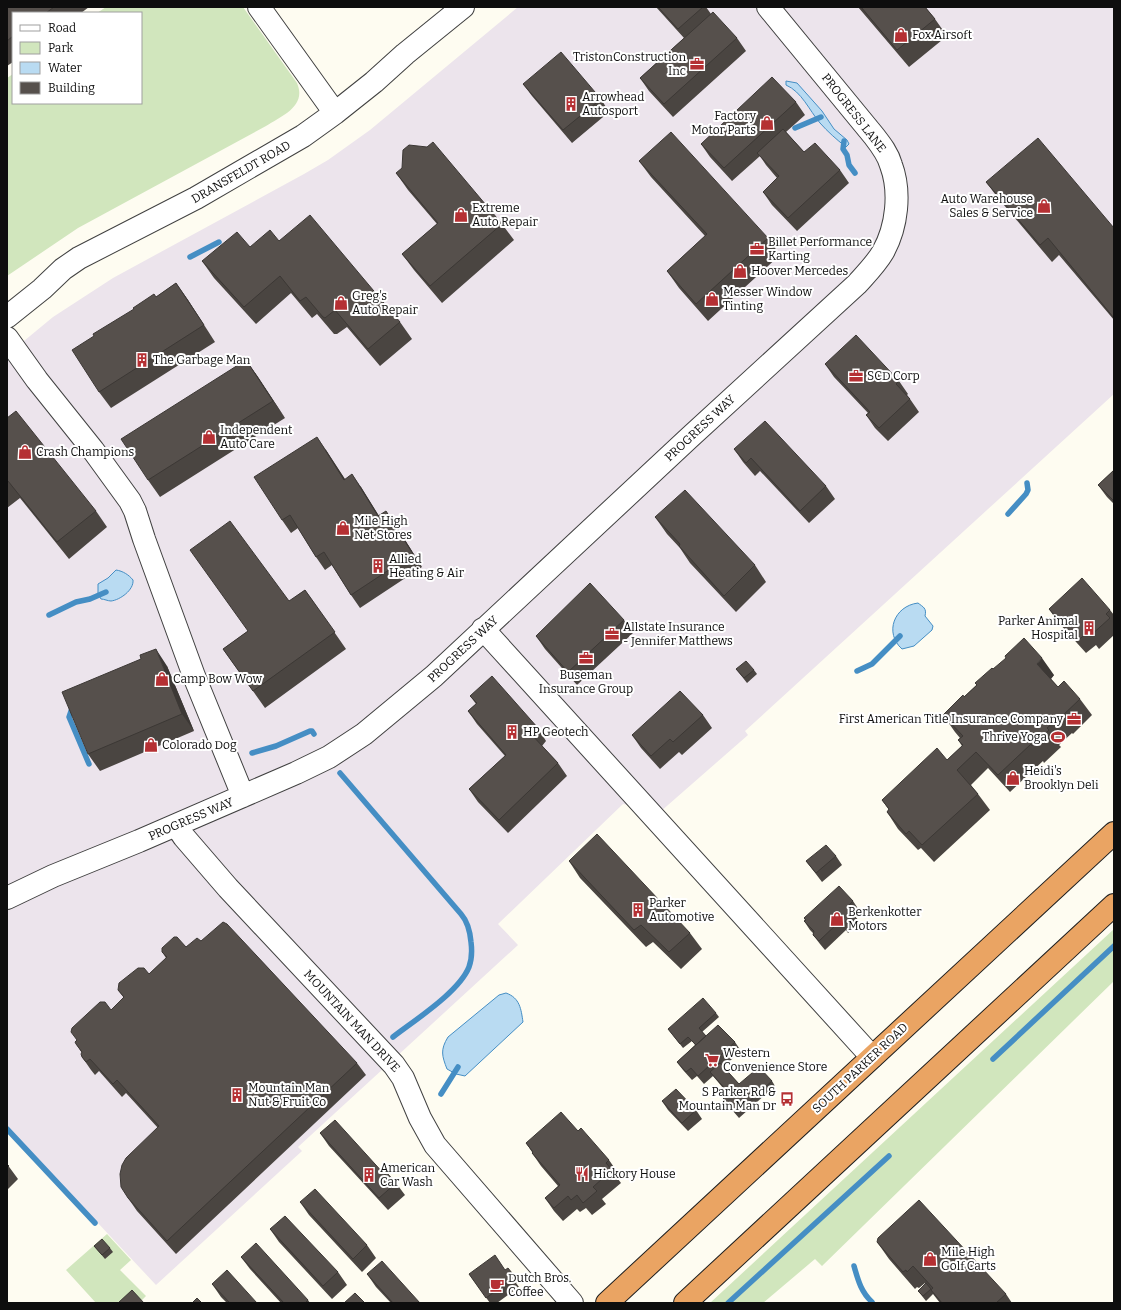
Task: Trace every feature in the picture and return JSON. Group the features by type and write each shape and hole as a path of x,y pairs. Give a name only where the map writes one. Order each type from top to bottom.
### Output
{"highway":[{"name":"SOUTH PARKER ROAD","path":"607,1303 1114,833"},
{"path":"685,1303 1114,905"}],"street":[{"path":"259,7 335,113"},
{"name":"DRANSFELDT ROAD","path":"7,317 42,289 63,268 79,258 127,232 142,227 286,147 335,113 463,7"},
{"name":"PROGRESS LANE","path":"768,7 874,136 886,153 891,165 896,185 895,211 891,232 882,253 874,265 847,292"},
{"name":"PROGRESS WAY","path":"7,898 53,876 176,825 319,762 364,734 434,676 688,438 847,292"},
{"path":"7,338 37,380 93,450 130,501 135,511 194,676 243,796"},
{"path":"483,629 872,1057"},
{"name":"MOUNTAIN MAN DRIVE","path":"176,825 184,837 228,888 394,1065 403,1078 420,1118 435,1145 572,1303"}],"shaded area":[{"path":"518,7 1114,7 1114,394 745,731 748,735 660,812 623,804 498,924 518,945 298,1147 302,1151 156,1285 7,1126 7,355 53,317 113,278 328,160 370,130"}],"green space":[{"path":"106,7 243,7 297,83 299,98 291,109 266,126 78,228 7,276 7,78 12,75 12,104 142,104 142,12 98,12"},
{"path":"1114,929 1114,981 822,1266 815,1259 763,1303 710,1303"},
{"path":"107,1234 131,1260 120,1270 146,1296 139,1303 96,1303 66,1270"}],"water":[{"path":"786,81 797,83 822,111 834,129 847,140 849,144 846,147 820,123 797,92 786,85"},
{"path":"116,570 128,575 133,580 133,584 129,591 122,597 110,601 101,599 98,594 98,584 108,578"},
{"path":"918,603 925,609 925,616 933,626 932,630 914,646 902,649 897,643 894,635 894,621 903,609"},
{"path":"506,993 511,995 519,1004 523,1022 465,1076 456,1074 447,1069 443,1049 448,1037 499,995"}],"building":[{"path":"7,7 54,7 47,12 12,12 12,37 7,41"},
{"path":"658,7 703,7 678,29"},
{"path":"861,7 925,7 935,19 897,50"},
{"path":"713,12 737,38 664,104 640,78"},
{"name":"Arrowhead Autosport","path":"561,52 601,99 563,130 523,84"},
{"path":"772,77 796,102 724,168 701,144"},
{"path":"783,129 804,152 815,143 840,170 788,218 763,192 779,176 757,153"},
{"path":"671,132 768,238 696,304 667,271 707,234 639,161"},
{"path":"1038,138 1114,228 1114,318 1048,238 1040,245 986,182"},
{"name":"Extreme Auto Repair","path":"433,142 502,224 430,286 402,254 438,223 396,173 402,168 403,150 409,145 427,147"},
{"name":"Greg's Auto Repair","path":"310,215 400,322 368,349 335,310 325,318 323,317 306,297 300,301 280,276 244,307 202,261 237,232 250,247 270,230 279,241"},
{"path":"176,283 204,325 99,392 72,350 94,336 93,334 134,309 133,308 154,294 156,297"},
{"path":"856,335 899,381 896,384 910,399 879,428 866,415 870,412 825,364"},
{"path":"246,360 273,401 148,480 121,439"},
{"path":"16,411 96,511 57,542 8,481 7,482 7,418"},
{"path":"765,421 826,486 800,511 751,458 746,463 734,449"},
{"path":"317,437 344,480 352,474 378,516 386,511 413,554 351,595 324,552 316,557 290,515 282,520 254,477"},
{"path":"1114,470 1114,501 1098,485"},
{"path":"685,490 755,565 724,596 655,517"},
{"path":"230,521 289,601 305,590 335,632 253,691 223,649 248,631 190,550"},
{"name":"Parker Animal Hospital","path":"1082,578 1110,610 1106,614 1110,618 1090,636 1087,633 1077,641 1049,609"},
{"path":"590,583 624,620 568,672 536,636"},
{"path":"1024,638 1042,658 1037,664 1058,687 1064,681 1080,699 1047,728 1049,730 1032,746 1031,744 998,775 976,752 957,770 978,794 922,845 909,831 906,834 887,812 889,809 882,800 937,748 947,760 963,745 958,740 963,736 943,715 963,695 964,697 977,685 975,683 1006,658 1005,656"},
{"path":"156,649 182,714 88,754 62,692 141,659 140,655"},
{"path":"746,661 754,670 744,678 736,669"},
{"path":"492,676 538,728 531,734 558,763 499,820 469,789 506,755 468,711 477,703 470,696"},
{"path":"680,691 703,715 673,742 670,739 651,756 632,735"},
{"name":"Parker Automotive","path":"597,834 690,933 669,952 641,925 634,930 569,861"},
{"path":"826,845 836,856 816,873 806,861"},
{"name":"Berkenkotter Motors","path":"839,886 853,901 847,907 854,914 842,924 839,922 819,941 813,935 814,931 804,921 806,920 804,918"},
{"name":"Mountain Man Nut & Fruit Co","path":"223,922 227,924 357,1063 167,1241 128,1198 121,1187 120,1174 122,1165 126,1158 159,1126 117,1080 113,1084 90,1059 86,1062 82,1057 82,1052 75,1042 77,1040 71,1032 72,1028 100,1002 105,1002 111,1010 124,997 118,990 119,983 138,968 144,968 149,974 167,957 162,952 162,948 174,937 177,937 186,947 197,938 201,941"},
{"path":"703,998 716,1013 699,1028 706,1036 696,1045 688,1037 680,1044 668,1029"},
{"path":"718,1025 735,1042 698,1076 691,1068 686,1072 677,1062"},
{"path":"720,1063 739,1084 759,1067 772,1081 736,1113 723,1099 729,1093 710,1072"},
{"path":"676,1089 696,1110 682,1123 662,1101"},
{"name":"Hickory House","path":"561,1112 578,1131 581,1128 609,1160 606,1163 612,1170 593,1187 597,1191 583,1203 577,1195 571,1200 568,1196 554,1208 545,1198 560,1185 532,1153 533,1152 526,1143"},
{"name":"American Car Wash","path":"335,1120 385,1175 387,1173 396,1183 379,1198 320,1133"},
{"path":"315,1189 367,1245 353,1259 300,1202"},
{"name":"Mile High Golf Carts","path":"919,1200 1006,1294 996,1303 942,1303 931,1290 933,1288 913,1266 907,1272 906,1270 903,1272 877,1242 878,1238"},
{"path":"285,1216 338,1272 323,1286 270,1229"},
{"path":"102,1239 110,1248 102,1255 94,1246"},
{"path":"256,1243 308,1300 305,1303 284,1303 241,1257"},
{"name":"Dutch Bros. Coffee","path":"495,1255 505,1270 508,1268 512,1273 510,1275 513,1278 486,1298 469,1274"},
{"path":"382,1261 420,1303 393,1303 367,1274"},
{"path":"227,1270 257,1303 230,1303 212,1284"},
{"path":"926,1283 931,1289 923,1296 918,1291"},
{"path":"132,1290 144,1303 118,1303"},
{"path":"355,1293 365,1303 344,1303"},
{"path":"197,1298 202,1303 192,1303"}],"waterway":[{"path":"795,128 821,117"},
{"path":"844,141 843,149 847,155 849,165 855,173"},
{"path":"190,257 219,242"},
{"path":"1008,514 1026,494 1028,490 1027,483"},
{"path":"49,615 76,602 90,599 106,592"},
{"path":"857,671 872,664 900,636"},
{"path":"73,705 69,717 89,764"},
{"path":"252,753 276,746 310,731 314,734"},
{"path":"340,773 461,914 467,923 470,934 472,948 471,958 469,967 464,976 436,1005 393,1037"},
{"path":"993,1059 1114,946"},
{"path":"441,1094 458,1067"},
{"path":"7,1129 95,1223"},
{"path":"728,1303 889,1156"},
{"path":"854,1266 863,1290 872,1302"}],"place":[{"name":"Fox Airsoft","path":"901,35"},
{"name":"TristonConstruction Inc","path":"697,64"},
{"name":"Arrowhead Autosport","path":"571,104"},
{"name":"Factory Motor Parts","path":"767,123"},
{"name":"Auto Warehouse Sales & Service","path":"1044,206"},
{"name":"Extreme Auto Repair","path":"461,215"},
{"name":"Billet Performance Karting","path":"757,249"},
{"name":"Hoover Mercedes","path":"740,271"},
{"name":"Messer Window Tinting","path":"712,299"},
{"name":"Greg's Auto Repair","path":"341,303"},
{"name":"The Garbage Man","path":"142,360"},
{"name":"SCD Corp","path":"856,376"},
{"name":"Independent Auto Care","path":"209,437"},
{"name":"Crash Champions","path":"25,452"},
{"name":"Mile High Net Stores","path":"343,528"},
{"name":"Allied Heating & Air","path":"378,566"},
{"name":"Parker Animal Hospital","path":"1089,628"},
{"name":"Allstate Insurance - Jennifer Matthews","path":"612,634"},
{"name":"Buseman Insurance Group","path":"586,658"},
{"name":"Camp Bow Wow","path":"162,679"},
{"name":"First American Title Insurance Company","path":"1074,719"},
{"name":"HP Geotech","path":"512,732"},
{"name":"Thrive Yoga","path":"1058,737"},
{"name":"Colorado Dog","path":"151,745"},
{"name":"Heidi's Brooklyn Deli","path":"1013,778"},
{"name":"Parker Automotive","path":"638,910"},
{"name":"Berkenkotter Motors","path":"837,919"},
{"name":"Western Convenience Store","path":"712,1060"},
{"name":"Mountain Man Nut & Fruit Co","path":"237,1095"},
{"name":"S Parker Rd & Mountain Man Dr","path":"787,1099"},
{"name":"Hickory House","path":"582,1174"},
{"name":"American Car Wash","path":"369,1175"},
{"name":"Mile High Golf Carts","path":"930,1259"},
{"name":"Dutch Bros. Coffee","path":"497,1285"}]}
